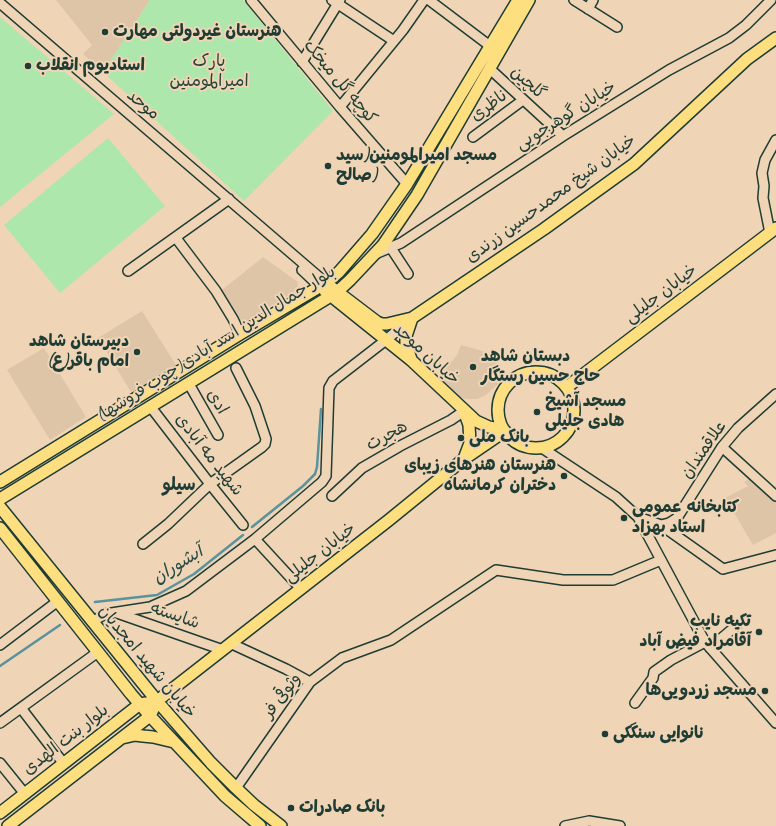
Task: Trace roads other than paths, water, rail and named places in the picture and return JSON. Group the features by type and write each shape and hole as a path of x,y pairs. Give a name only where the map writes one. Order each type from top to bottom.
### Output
{"main road":[{"name":"بلوار جمال الدین اسد آبادی(چوب فروشها)","path":"0,482 240,334 323,285 339,272 372,234 407,184 518,0"},
{"name":"بلوار جمال الدین اسد آبادی(چوب فروشها)","path":"0,499 333,294 383,245 417,195 529,0"},
{"name":"خیابان شیخ محمدحسین زرندی","path":"412,318 544,229 634,164 747,59 776,38"},
{"name":"خیابان جلیلی","path":"567,387 773,231"},
{"path":"323,285 333,294"},
{"name":"خیابان موحد","path":"333,294 377,322 387,324 412,318"},
{"name":"خیابان موحد","path":"333,294 411,360 464,410 483,425 504,430"},
{"path":"411,360 406,345 406,336 412,318"},
{"path":"538,372 549,374 559,379 567,387 572,397 574,408 573,419 569,430 562,438 542,448 530,447 520,444 511,438 504,430 498,416 498,404 508,384 516,377 527,373 538,372"},
{"path":"464,410 470,434 469,449 464,460"},
{"name":"خیابان جلیلی","path":"157,702 504,430"},
{"name":"خیابان شهید امجدیان","path":"0,507 157,702 211,763 254,805 280,826"},
{"name":"خیابان شهید امجدیان","path":"0,528 150,716 225,796 260,826"},
{"path":"140,704 157,702"},
{"path":"150,716 157,702"},
{"name":"بلوار بنت الهدی","path":"3,811 140,704"},
{"name":"بلوار بنت الهدی","path":"12,823 150,716"},
{"path":"120,739 143,736 174,742"},
{"path":"3,811 12,823"}],"street":[{"name":"کوچه گل میخک","path":"251,0 340,107 407,184"},
{"path":"340,107 394,41 424,0"},
{"path":"429,0 490,46"},
{"path":"574,0 617,28"},
{"path":"588,9 593,0"},
{"name":"خیابان گوهرجویی","path":"374,255 401,243 563,136 669,70 729,38 746,25 771,0"},
{"path":"302,62 337,1 394,41"},
{"name":"موحد","path":"0,3 229,199 323,285"},
{"name":"گلچین","path":"490,69 563,136"},
{"name":"ناظری","path":"473,137 523,100"},
{"path":"773,231 763,198 764,186 762,173 765,160 776,140"},
{"path":"128,271 229,199"},
{"path":"176,238 216,291 240,334"},
{"path":"391,248 408,274"},
{"path":"92,622 105,614 150,607 186,591 255,539 322,482 326,476 329,388 333,381 412,318"},
{"path":"143,544 168,524 210,484 265,444 266,439 255,406 236,368"},
{"name":"ادی","path":"189,384 218,435"},
{"name":"علاقمندان","path":"661,525 669,523 677,518 722,447 738,428 776,394"},
{"name":"شهید مه آبادی","path":"150,406 243,525"},
{"name":"هجرت","path":"332,496 362,468 400,446 451,420 464,410"},
{"path":"722,447 776,496"},
{"path":"542,448 616,497 638,517 708,645 776,723"},
{"path":"638,517 661,525 723,569 776,555"},
{"path":"255,539 301,589"},
{"name":"وثوقی فر","path":"236,788 310,682 342,658 391,640 496,570 563,580 613,580 661,560"},
{"path":"0,645 58,600"},
{"name":"شایسته","path":"116,612 227,647 286,669 310,682"},
{"path":"635,703 653,678 651,669 708,645 736,626"},
{"path":"0,723 98,652"},
{"path":"21,708 64,764"},
{"path":"0,763 25,794"},
{"path":"565,826 589,821 620,826"}],"waterway":[{"name":"آبشوران","path":"252,527 303,486 315,474 317,467 321,409"},
{"name":"آبشوران","path":"95,602 157,595 194,574 243,535"},
{"name":"آبشوران","path":"0,666 60,625"}],"place":[{"name":"هنرستان غیردولتی مهارت","path":"105,32"},
{"name":"استادیوم انقلاب","path":"28,66"},
{"name":"مسجد امیرالمومنین(سید صالح)","path":"328,166"},
{"name":"دبیرستان شاهد امام باقر(ع)","path":"137,352"},
{"name":"دبستان شاهد حاج حسین رستگار","path":"473,367"},
{"name":"مسجد آشیخ هادی جلیلی","path":"537,412"},
{"name":"بانک ملی","path":"461,438"},
{"name":"هنرستان هنرهای زیبای دختران کرمانشاه","path":"564,476"},
{"name":"کتابخانه عمومی استاد بهزاد","path":"624,518"},
{"name":"تکیه نایب آقامراد فیض آباد","path":"759,632"},
{"name":"مسجد زردویی‌ها","path":"765,691"},
{"name":"نانوایی سنگکی","path":"605,734"},
{"name":"بانک صادرات","path":"291,808"}],"district":[{"name":"سیلو","path":"179,485"}],"park label":[{"name":"پارک امیرالمومنین","path":"209,72"}]}
